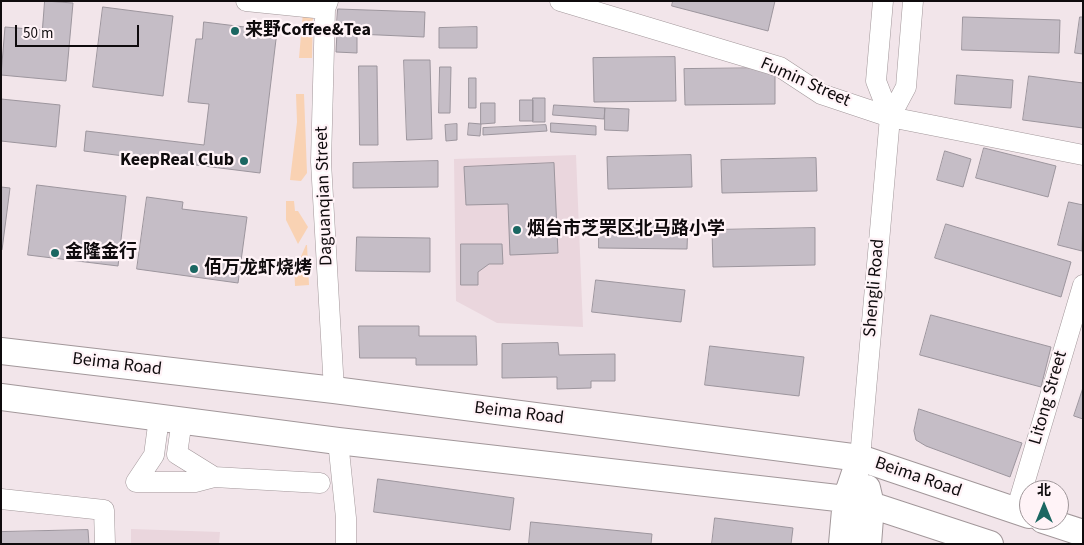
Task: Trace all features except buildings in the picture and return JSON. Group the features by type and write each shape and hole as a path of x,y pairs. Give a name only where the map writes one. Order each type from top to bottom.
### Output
{"main road":[{"name":"Beima Road","path":"1,351 334,390 860,458 1019,512"},
{"path":"1,397 338,441 846,500 871,505 990,544"},
{"name":"Shengli Road","path":"842,544 846,500 860,458"},
{"name":"Shengli Road","path":"860,458 871,505 868,544"},
{"path":"1069,528 1083,533"}],"street":[{"path":"246,1 326,5"},
{"name":"Fumin Street","path":"560,1 780,67 821,94 890,117 1083,155"},
{"path":"883,1 876,81 890,117"},
{"path":"890,117 906,87 913,1"},
{"name":"Daguanqian Street","path":"326,5 321,162 334,390"},
{"name":"Shengli Road","path":"860,458 890,117"},
{"name":"Litong Street","path":"1031,480 1083,285"},
{"path":"170,419 154,455 136,482 195,482 214,477 320,483"},
{"path":"170,419 177,454 214,477"},
{"path":"338,441 346,518 346,544"},
{"path":"1,499 104,510 105,544"}],"shaded area":[{"path":"303,12 313,16 312,58 299,58"},
{"path":"296,94 304,94 307,173 301,181 290,180 297,122"},
{"name":"烟台市芝罘区北马路小学","path":"576,155 583,327 497,323 456,301 454,159"},
{"path":"286,201 294,201 295,211 298,211 308,227 298,244 286,220"},
{"path":"306,245 309,285 295,286 294,261 299,261"},
{"path":"131,529 220,532 219,544 131,544"}],"place":[{"name":"来野Coffee&Tea","path":"235,31"},
{"name":"KeepReal Club","path":"244,161"},
{"name":"烟台市芝罘区北马路小学","path":"517,230"},
{"name":"金隆金行","path":"55,253"},
{"name":"佰万龙虾烧烤","path":"194,269"}]}
